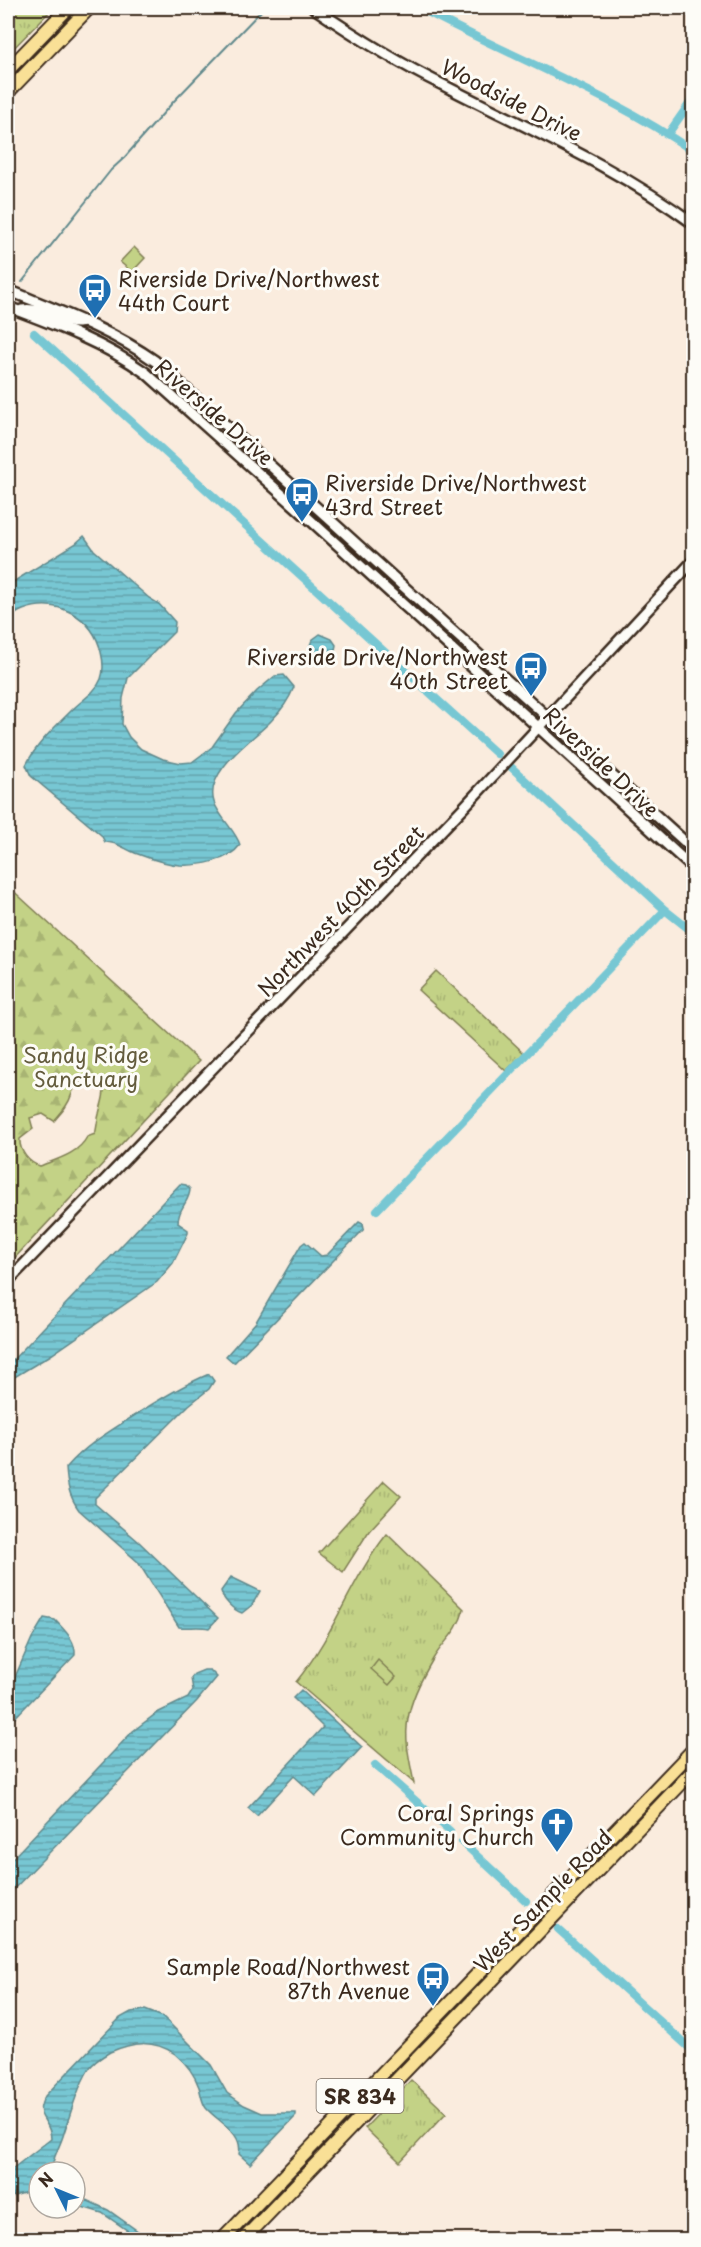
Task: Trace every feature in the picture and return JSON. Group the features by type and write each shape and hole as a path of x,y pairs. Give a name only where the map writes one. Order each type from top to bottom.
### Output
{"main road":[{"path":"8,70 68,8"},
{"path":"8,92 89,8"},
{"name":"West Sample Road","path":"222,2240 693,1749"},
{"name":"West Sample Road","path":"243,2240 693,1770"},
{"path":"231,2240 251,2219 260,2200"}],"street":[{"name":"Woodside Drive","path":"314,8 390,57 603,166 693,224"},
{"name":"Riverside Drive","path":"8,290 126,341 155,361 693,850"},
{"name":"Riverside Drive","path":"8,306 95,342 122,356 146,373 539,726 693,869"},
{"path":"18,311 30,309 75,325 86,322"},
{"name":"Northwest 40th Street","path":"8,1281 547,718 693,560"}],"green space":[{"path":"8,8 53,8 8,54"},
{"path":"134,247 145,258 132,272 120,262"},
{"name":"Sandy Ridge Sanctuary","path":"8,886 199,1061 8,1265","holes":["90,1078 97,1080 104,1092 95,1134 87,1137 73,1152 40,1166 29,1159 21,1148 20,1139 33,1129 30,1118 43,1114 54,1121 66,1106 76,1085"]},
{"path":"436,971 524,1053 506,1071 418,990"},
{"path":"384,1481 401,1496 369,1531 343,1572 319,1553"},
{"path":"387,1534 464,1609 454,1631 429,1666 412,1704 407,1735 414,1783 296,1682 321,1646 363,1570"},
{"path":"378,1660 396,1677 389,1685 371,1669"},
{"path":"411,2080 446,2113 400,2162 365,2128"}],"water":[{"path":"84,536 94,550 159,604 175,622 174,632 128,678 123,698 122,724 129,737 141,749 163,759 181,763 192,762 212,747 236,713 275,676 284,675 294,687 278,713 232,757 216,779 213,790 214,802 240,845 221,859 196,865 175,864 152,859 117,844 105,842 101,835 31,776 26,765 47,735 99,684 103,662 97,640 90,629 82,620 61,608 36,607 21,611 8,619 8,585 75,544"},
{"path":"320,634 332,639 336,645 335,650 318,653 309,648 312,640"},
{"path":"180,1184 190,1189 178,1223 188,1230 188,1233 173,1263 157,1282 51,1355 8,1381 8,1365"},
{"path":"359,1222 363,1224 364,1229 234,1363 226,1356 256,1322 301,1245 305,1242 321,1256 327,1255"},
{"path":"209,1374 214,1381 209,1389 189,1405 95,1498 95,1504 138,1541 218,1618 209,1628 179,1627 138,1562 79,1510 69,1490 66,1468 89,1446 114,1428 189,1383"},
{"path":"231,1577 260,1591 252,1605 242,1613 229,1604 221,1591"},
{"path":"44,1618 55,1620 66,1632 74,1645 75,1655 8,1725 8,1693 32,1638"},
{"path":"210,1670 217,1677 197,1701 8,1895 8,1863 133,1731 157,1713 188,1698 193,1690 191,1678 194,1674"},
{"path":"301,1690 362,1747 316,1796 294,1776 257,1816 248,1808 323,1727 293,1698"},
{"path":"145,2010 163,2017 211,2065 227,2093 244,2105 262,2113 296,2113 296,2116 250,2164 239,2154 240,2147 234,2134 205,2106 195,2077 179,2057 167,2049 151,2044 126,2046 104,2055 89,2069 81,2084 54,2160 27,2160 27,2192 8,2198 8,2172 51,2139 40,2109 45,2096 120,2018 131,2012"},
{"path":"87,2200 108,2210 149,2239 140,2239 102,2213 87,2209"}],"waterway":[{"path":"22,282 111,170 264,8"},
{"path":"420,8 594,93 662,131 694,152"},
{"path":"668,134 694,97"},
{"path":"34,333 497,754"},
{"path":"511,767 665,910 694,933"},
{"path":"377,1210 665,910"},
{"path":"375,1765 450,1831"},
{"path":"462,1842 526,1901"},
{"path":"558,1929 694,2052"},
{"path":"684,2240 694,2230"}],"place":[{"name":"Riverside Drive/Northwest 44th Court","path":"95,319"},
{"name":"Riverside Drive/Northwest 43rd Street","path":"302,523"},
{"name":"Riverside Drive/Northwest 40th Street","path":"531,697"},
{"name":"Coral Springs Community Church","path":"557,1853"},
{"name":"Sample Road/Northwest 87th Avenue","path":"433,2007"}]}
